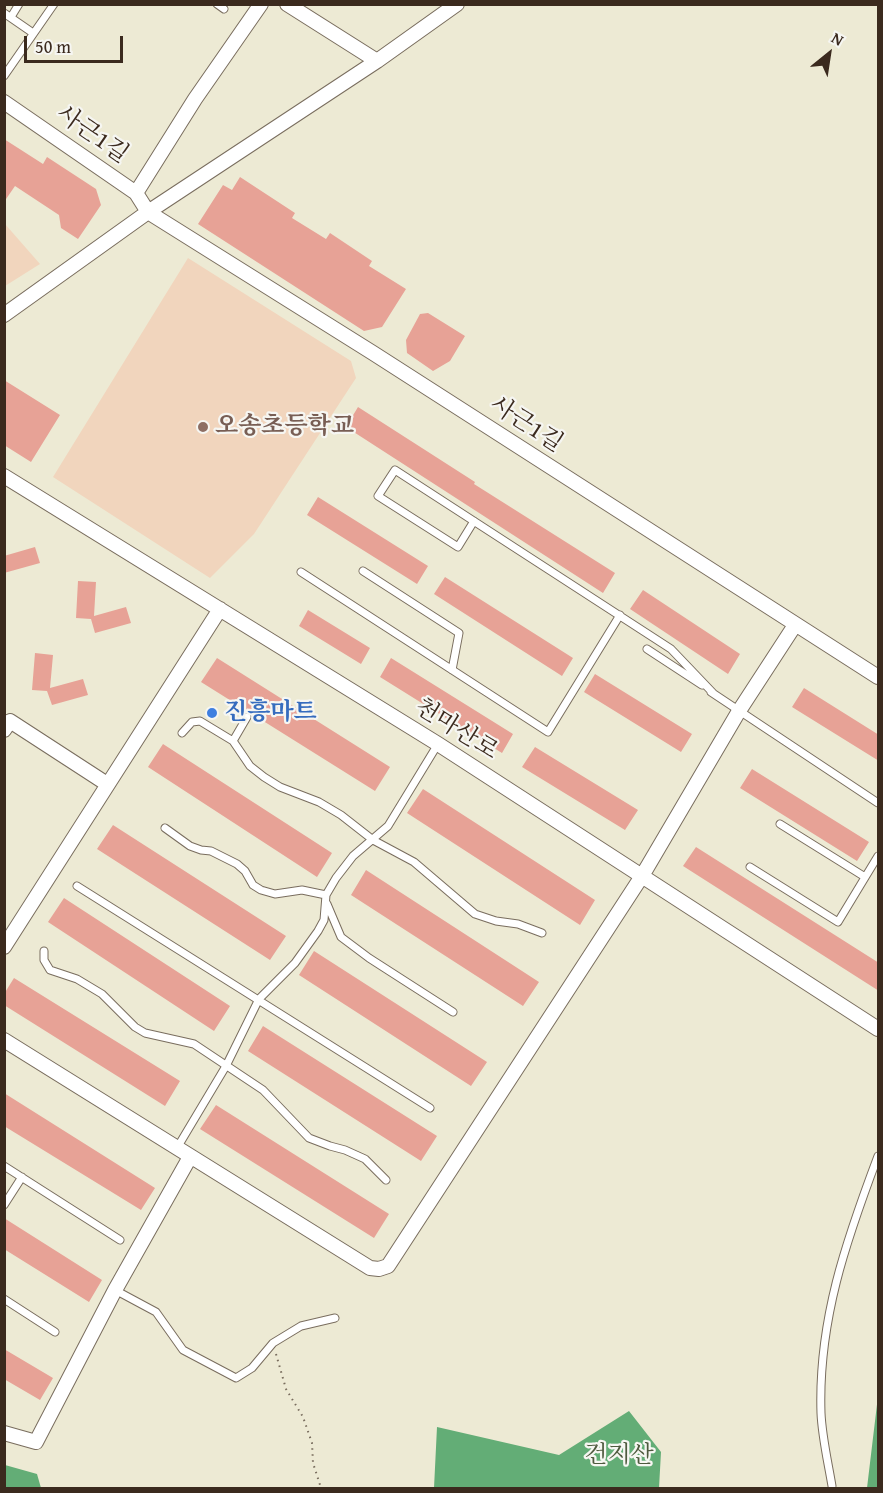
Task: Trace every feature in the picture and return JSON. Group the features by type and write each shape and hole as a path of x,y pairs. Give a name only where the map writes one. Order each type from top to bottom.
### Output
{"street":[{"path":"136,193 195,99 261,4"},
{"path":"287,4 377,61"},
{"path":"4,315 148,212 377,61 457,4"},
{"name":"사근1길","path":"4,102 136,193 148,212 879,677"},
{"name":"천마산로","path":"4,476 438,744 879,1029"},
{"path":"4,947 220,609"},
{"path":"4,1040 370,1268 379,1269 388,1266 642,876 739,711 795,625"},
{"path":"4,730 10,721 107,784"},
{"path":"4,1432 36,1442 115,1290 190,1157"}],"lane":[{"path":"19,4 8,15 33,33"},
{"path":"4,76 54,4"},
{"path":"474,521 458,547 378,496 395,470 620,615 671,649 713,693"},
{"path":"363,571 459,633 452,670"},
{"path":"301,572 548,732 620,615"},
{"path":"647,649 879,803"},
{"path":"233,741 247,717"},
{"path":"182,733 192,722 200,721 233,741 250,766 264,777 280,787 329,807 372,840 421,866 475,914 496,921 518,924 542,933"},
{"path":"438,744 388,826 353,856 326,895 327,904 341,937 369,958 453,1012"},
{"path":"780,824 865,877"},
{"path":"165,828 190,846 211,851 237,864 245,871 253,885 261,890 275,894 302,890 326,895"},
{"path":"750,867 838,922 879,856"},
{"path":"77,886 430,1108"},
{"path":"177,1148 226,1066 259,999 307,949 324,920 327,904"},
{"path":"44,951 44,960 50,969 77,979 102,994 135,1027 145,1033 194,1044 263,1090 309,1138 365,1159 386,1180"},
{"path":"832,1486 821,1416 825,1329 843,1255 879,1156"},
{"path":"4,1166 120,1240"},
{"path":"4,1204 22,1177"},
{"path":"115,1290 156,1312 183,1350 236,1378 252,1368 273,1343 301,1326 335,1318"},
{"path":"4,1299 55,1332"}],"path":[{"path":"273,1343 286,1389 303,1417 312,1443 313,1463 321,1488"}],"shaded area":[{"path":"5,224 40,264 4,286"},
{"name":"오송초등학교","path":"188,258 351,361 356,378 254,534 210,578 53,477"}],"green space":[{"path":"878,1396 878,1488 867,1488"},
{"name":"건지산","path":"629,1411 661,1452 659,1488 434,1488 437,1427 559,1455"},
{"path":"5,1465 37,1474 41,1488 5,1488"}],"building":[{"path":"4,139 43,164 47,157 96,189 101,205 78,239 61,228 59,215 15,186 4,202"},
{"path":"240,177 295,213 292,218 326,239 330,233 372,261 369,266 406,289 382,327 364,331 198,224 223,185 232,190"},
{"path":"428,313 465,336 450,361 433,371 407,353 406,340 420,314"},
{"path":"4,380 60,415 31,462 4,445"},
{"path":"358,407 615,573 603,593 346,427"},
{"path":"318,497 428,566 417,584 307,515"},
{"path":"35,547 40,563 4,573 4,556"},
{"path":"445,577 573,658 562,676 434,594"},
{"path":"78,581 96,582 94,616 126,607 131,623 95,633 91,619 76,618"},
{"path":"643,590 740,654 728,674 630,609"},
{"path":"308,610 370,648 361,664 299,626"},
{"path":"35,653 53,655 50,688 83,679 88,695 52,705 47,691 32,690"},
{"path":"217,658 390,767 375,791 201,682"},
{"path":"391,658 513,734 502,753 380,677"},
{"path":"595,674 692,734 681,752 584,692"},
{"path":"804,688 879,735 879,761 792,707"},
{"path":"163,744 332,853 317,877 148,767"},
{"path":"535,747 638,810 625,830 522,767"},
{"path":"752,769 869,842 857,861 740,788"},
{"path":"423,789 595,900 580,925 407,813"},
{"path":"113,825 286,936 270,960 97,849"},
{"path":"696,847 879,963 879,991 683,866"},
{"path":"366,870 539,982 523,1006 351,895"},
{"path":"64,898 230,1006 214,1031 48,922"},
{"path":"314,951 487,1062 471,1086 299,975"},
{"path":"14,978 180,1081 165,1106 4,1005 4,994"},
{"path":"263,1026 437,1136 421,1161 248,1051"},
{"path":"4,1093 155,1188 141,1210 4,1126"},
{"path":"216,1105 389,1214 374,1238 200,1129"},
{"path":"4,1218 102,1280 89,1302 4,1249"},
{"path":"4,1349 53,1378 40,1400 4,1379"}],"place":[{"name":"오송초등학교","path":"203,427"},
{"name":"진흥마트","path":"212,713"}]}
